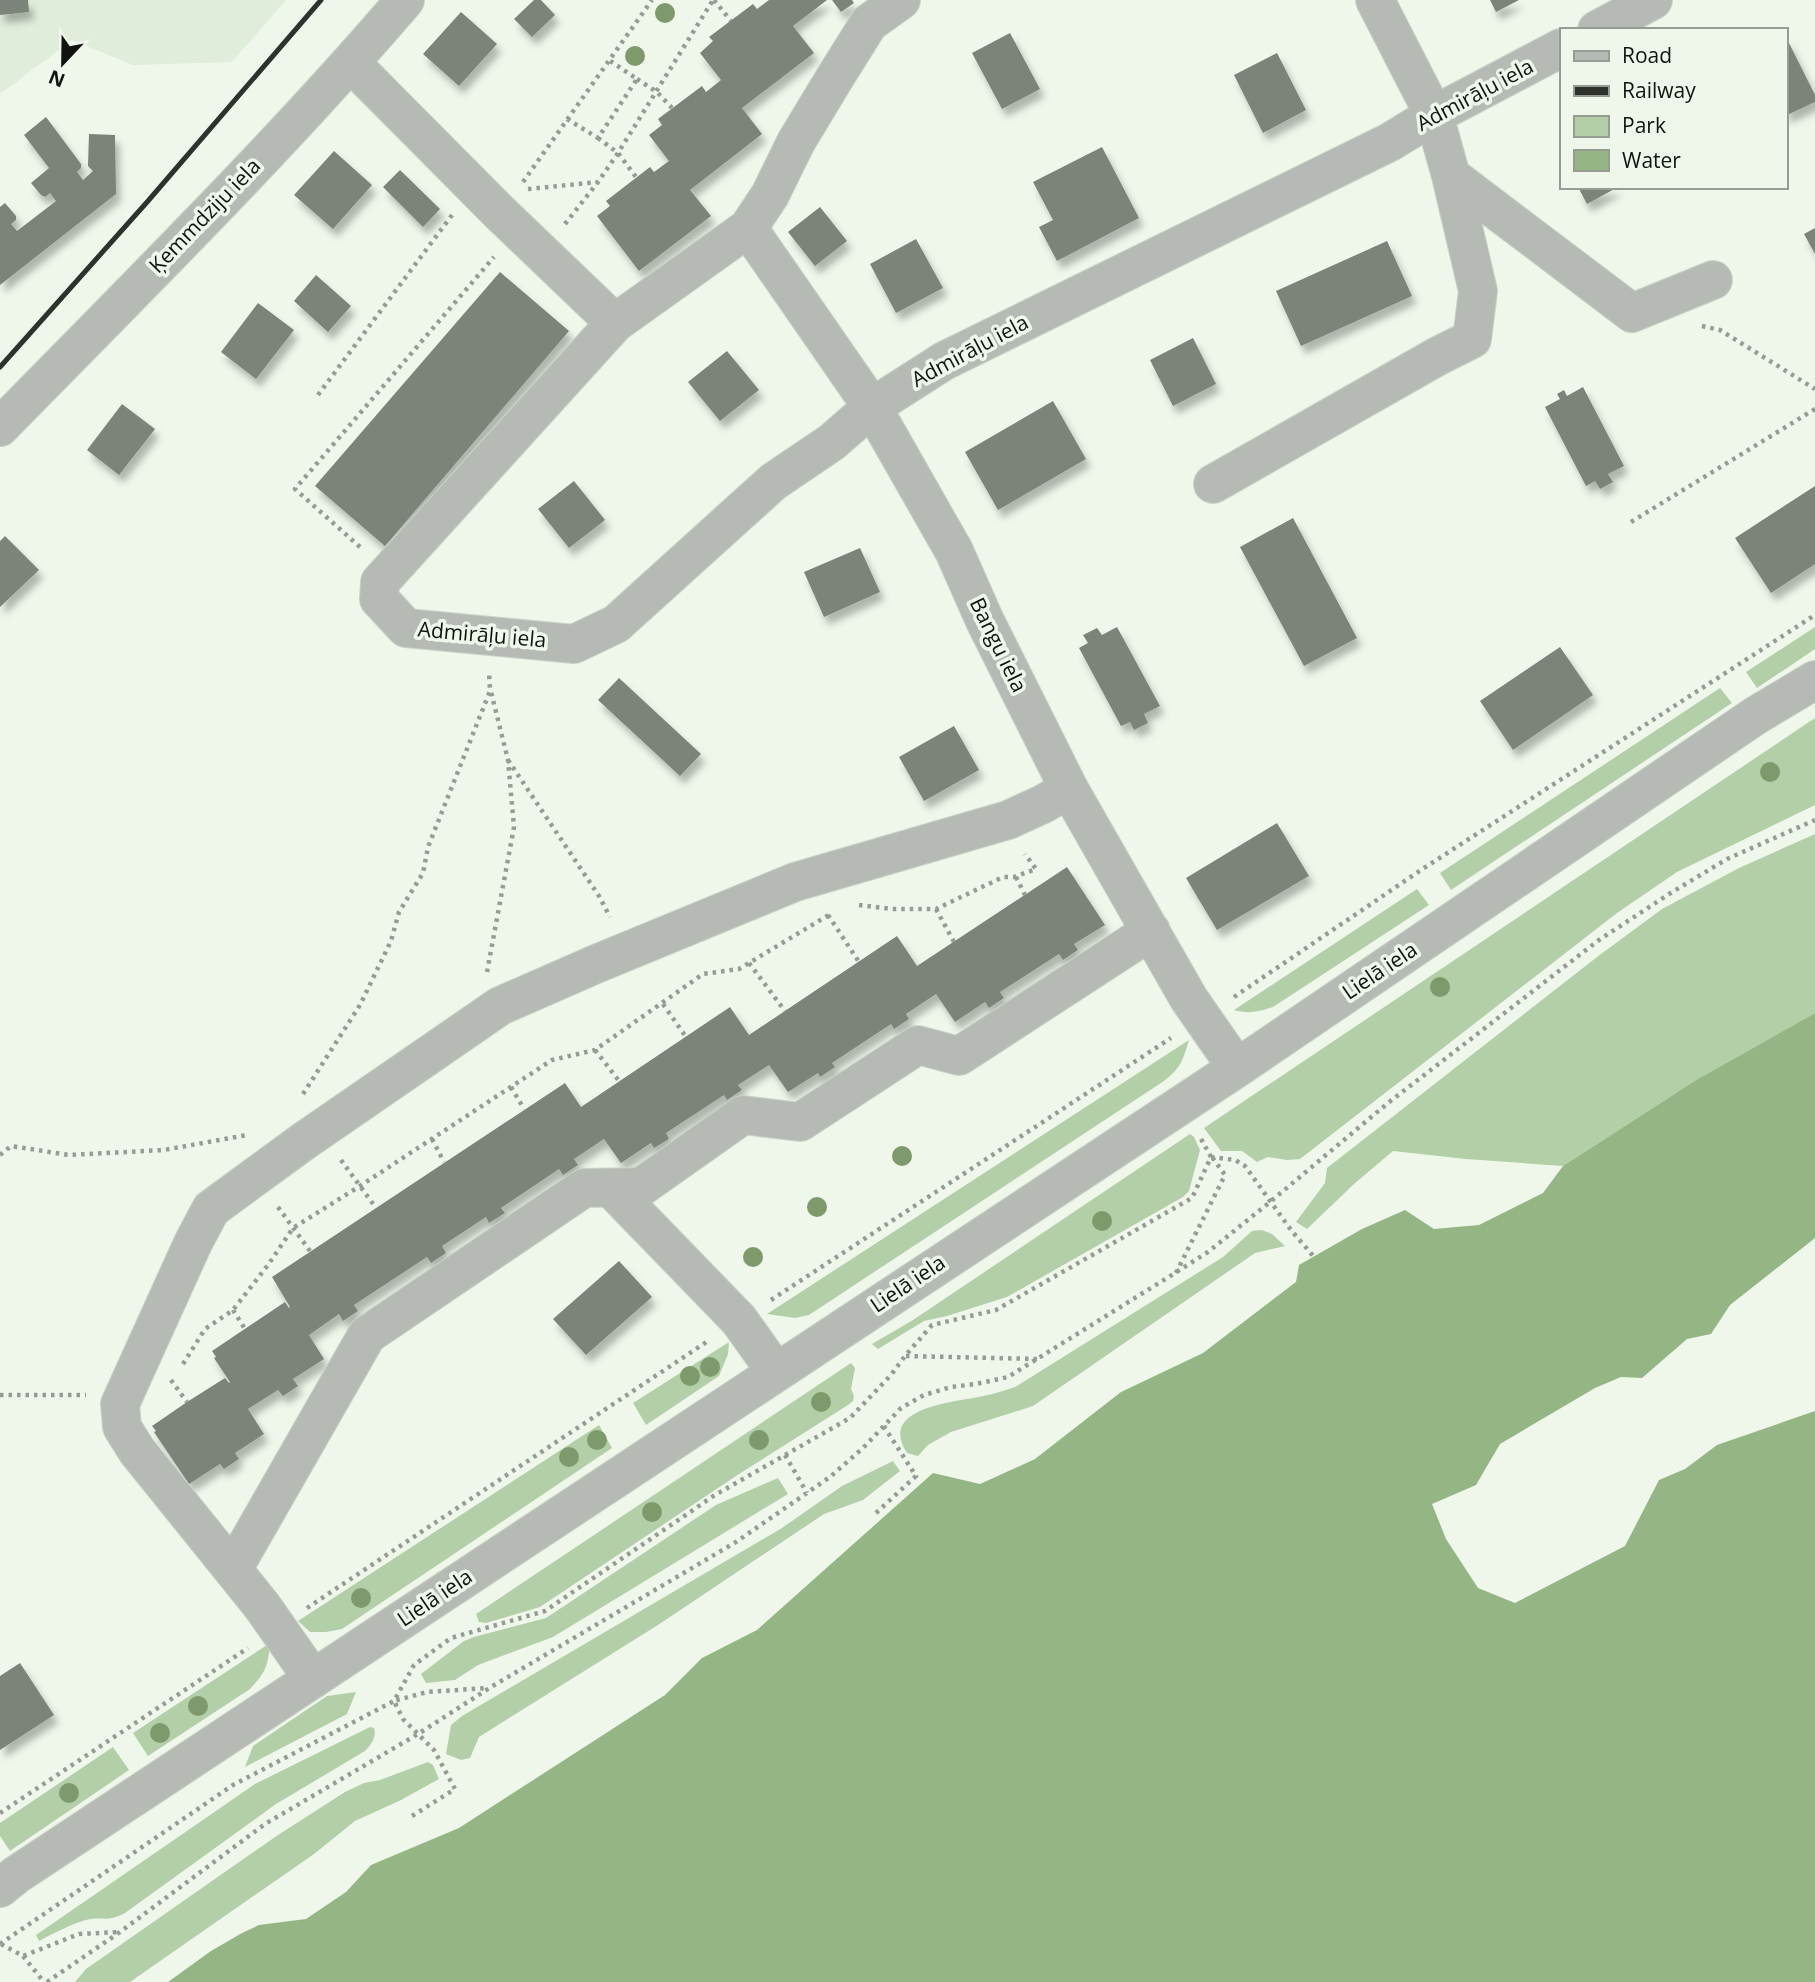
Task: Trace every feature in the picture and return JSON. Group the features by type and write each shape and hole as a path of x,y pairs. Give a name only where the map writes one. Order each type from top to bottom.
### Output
{"street":[{"name":"Ķemmdziju iela","path":"0,427 194,229 351,62 405,0"},
{"path":"388,572 615,323 748,228 770,195 796,142 869,23 901,0"},
{"path":"1213,484 1472,339 1478,291 1434,116 1375,0"},
{"path":"1601,28 1653,0"},
{"name":"Admirāļu iela","path":"388,572 380,582 379,599 406,628 574,644 616,624 773,482 832,442 872,407 944,361 1390,142 1560,49"},
{"path":"351,62 474,187 615,323"},
{"path":"1451,176 1632,313 1713,279"},
{"name":"Bangu iela","path":"748,228 872,407 954,551 985,621 1069,789 1202,1018 1237,1068"},
{"name":"Lielā iela","path":"0,1888 1237,1068 1755,716 1815,680"},
{"path":"313,1679 233,1569 136,1451 122,1427 120,1404 211,1209 304,1141 500,1006 795,882 1002,822 1044,804 1069,789"},
{"path":"233,1569 366,1335 584,1188 641,1187 743,1115 800,1122 918,1045 959,1056 1151,931"},
{"path":"611,1188 739,1320 776,1372"}],"path":[{"path":"598,182 519,188 652,0"},
{"path":"388,572 295,489 530,242 598,182 713,0 731,21"},
{"path":"609,60 657,92 672,108"},
{"path":"598,138 638,79"},
{"path":"567,119 618,153 636,177"},
{"path":"318,395 474,187"},
{"path":"1695,325 1720,330 1815,389"},
{"path":"1631,522 1815,409"},
{"path":"0,1814 739,1320 1202,1018 1420,870 1815,615"},
{"path":"478,1022 514,827 508,760 490,691 486,636"},
{"path":"304,1141 296,1125 298,1102 360,1005 391,941 399,912 423,873 428,847 490,691"},
{"path":"508,760 599,896 629,950"},
{"path":"0,1944 23,1955 46,1982 120,1932 265,1824 736,1542 830,1477 863,1448 901,1408 924,1395 951,1387 1008,1377 1208,1252 1388,1103 1599,940 1727,859 1815,820"},
{"path":"858,905 892,909 936,909 1003,877 1016,877 1036,869 1002,822"},
{"path":"1016,877 1025,895"},
{"path":"180,1368 205,1329 233,1310 293,1228 552,1060 595,1050 703,974 739,969 837,909"},
{"path":"936,909 954,942"},
{"path":"828,915 859,962"},
{"path":"750,963 785,1011"},
{"path":"663,1003 686,1037"},
{"path":"595,1050 620,1081"},
{"path":"511,1087 524,1109"},
{"path":"1175,1273 1225,1175 1180,1104"},
{"path":"0,1155 11,1146 69,1155 164,1150 256,1133"},
{"path":"432,1139 444,1162"},
{"path":"1212,1157 1235,1160 1245,1166 1314,1257"},
{"path":"394,1701 414,1664 452,1638 545,1611 715,1495 850,1418 891,1375 932,1325 996,1310 1192,1198 1212,1157"},
{"path":"360,1186 376,1208"},
{"path":"293,1228 310,1251"},
{"path":"233,1310 246,1329"},
{"path":"905,1356 1037,1359"},
{"path":"162,1389 173,1379 187,1402"},
{"path":"0,1395 125,1394"},
{"path":"876,1513 916,1476 883,1425"},
{"path":"784,1455 807,1493"},
{"path":"0,1944 233,1785 394,1701 427,1692 491,1687"},
{"path":"394,1701 403,1719 434,1750 455,1789 412,1816"},
{"path":"23,1955 79,1934 120,1932"}],"shaded area":[{"path":"0,0 286,0 232,62 133,65 72,40 0,94"}],"green space":[{"path":"1815,627 1815,649 1757,688 1746,672"},
{"path":"1720,688 1732,703 1451,890 1440,873"},
{"path":"1815,718 1815,805 1677,872 1617,913 1300,1159 1268,1157 1257,1162 1242,1151 1221,1151 1204,1128"},
{"path":"1815,834 1815,1013 1696,1080 1563,1166 1393,1151 1307,1229 1296,1222 1325,1183 1327,1168 1597,957 1662,909 1739,868"},
{"path":"1417,889 1429,905 1273,1007 1254,1012 1234,1010"},
{"path":"1189,1040 1181,1063 1164,1081 809,1315 795,1318 767,1314"},
{"path":"1190,1134 1200,1150 1189,1191 1183,1197 1007,1297 924,1321 878,1349 872,1344 913,1320"},
{"path":"1262,1230 1272,1234 1285,1246 1255,1253 1033,1406 951,1432 928,1445 918,1456 907,1453 901,1438 902,1426 911,1416 939,1405 1015,1387 1223,1257 1252,1231"},
{"path":"729,1342 728,1354 719,1376 646,1425 633,1403"},
{"path":"851,1363 855,1368 851,1389 854,1396 848,1405 540,1607 486,1623 479,1622 476,1614"},
{"path":"599,1425 612,1448 342,1629 310,1632 298,1621"},
{"path":"893,1461 900,1471 863,1500 824,1514 658,1625 479,1737 470,1758 461,1760 446,1754 451,1725 462,1716 782,1528 842,1486"},
{"path":"778,1478 788,1494 553,1637 478,1665 455,1680 426,1683 421,1674 464,1641 546,1618 716,1505"},
{"path":"270,1643 265,1668 250,1689 148,1756 133,1733"},
{"path":"356,1692 347,1714 245,1767 253,1746 327,1696"},
{"path":"370,1727 374,1728 375,1735 365,1751 276,1804 125,1913 109,1919 80,1922 39,1941 36,1935 255,1784"},
{"path":"113,1747 129,1770 10,1851 0,1836 0,1823"},
{"path":"428,1762 433,1765 439,1779 355,1821 314,1854 130,1982 75,1982 86,1969 278,1835 345,1792"}],"water":[{"path":"1815,1013 1815,1238 1730,1305 1711,1334 1687,1339 1642,1378 1621,1377 1595,1388 1500,1444 1476,1485 1432,1504 1446,1539 1478,1588 1515,1603 1625,1546 1659,1480 1685,1469 1717,1445 1815,1411 1815,1982 168,1982 211,1951 259,1925 306,1919 346,1892 371,1865 459,1828 665,1695 702,1658 757,1630 933,1473 980,1484 1035,1459 1121,1392 1203,1353 1296,1282 1299,1265 1362,1229 1405,1210 1434,1229 1479,1225 1543,1193 1563,1166 1696,1080"}],"building":[{"path":"0,0 28,0 29,12 0,15"},
{"path":"534,0 541,0 555,15 532,37 514,19"},
{"path":"769,0 827,0 793,26 814,53 742,108 762,134 690,190 711,216 639,271 597,216 610,206 606,201 650,167 654,172 669,161 649,135 662,125 658,119 702,86 706,92 721,80 700,53 713,41 709,37 753,4 757,9"},
{"path":"832,0 852,0 854,3 841,12"},
{"path":"1490,0 1519,0 1496,12"},
{"path":"461,12 497,44 459,86 423,54"},
{"path":"1010,33 1040,89 1002,109 972,53"},
{"path":"1787,39 1815,95 1815,102 1787,115"},
{"path":"1277,53 1306,110 1263,133 1234,75"},
{"path":"46,117 81,164 77,172 83,180 93,171 88,166 89,134 115,135 116,194 0,285 0,207 5,203 16,216 16,220 11,224 17,231 56,201 50,193 45,197 41,195 31,183 49,168 24,135"},
{"path":"1102,147 1139,218 1057,261 1039,227 1053,220 1033,182"},
{"path":"334,151 372,185 333,229 294,195"},
{"path":"400,170 440,209 423,227 383,187"},
{"path":"1579,189 1614,189 1587,204"},
{"path":"820,207 847,241 815,266 788,232"},
{"path":"1815,228 1815,254 1804,234"},
{"path":"916,239 943,288 896,313 870,264"},
{"path":"1387,241 1412,296 1301,346 1276,291"},
{"path":"500,272 569,331 385,546 315,486"},
{"path":"316,275 351,306 328,332 294,301"},
{"path":"258,303 294,330 256,379 221,352"},
{"path":"1193,338 1216,384 1173,406 1150,360"},
{"path":"727,351 759,390 720,421 688,382"},
{"path":"1583,387 1624,466 1608,474 1613,482 1600,489 1595,481 1586,486 1545,407 1560,399 1557,394 1564,390 1567,396"},
{"path":"1053,401 1086,459 998,510 965,452"},
{"path":"122,404 155,429 119,475 87,450"},
{"path":"574,481 605,520 569,548 538,509"},
{"path":"1815,486 1815,564 1771,593 1735,538"},
{"path":"1293,518 1357,638 1304,666 1240,547"},
{"path":"5,536 39,570 0,607 0,541"},
{"path":"860,548 880,592 824,617 804,572"},
{"path":"1117,627 1160,706 1144,714 1148,723 1134,730 1130,722 1121,726 1079,648 1088,643 1083,635 1097,628 1102,635"},
{"path":"1560,647 1593,695 1513,750 1480,701"},
{"path":"619,678 701,754 680,776 598,700"},
{"path":"954,726 979,770 924,801 899,757"},
{"path":"1277,823 1309,876 1217,930 1186,878"},
{"path":"1067,867 1105,925 1074,944 1078,950 1063,960 1059,954 1000,992 1004,998 989,1008 985,1002 955,1022 936,994 906,1014 909,1019 894,1029 891,1024 832,1063 835,1067 820,1077 818,1073 788,1092 769,1065 738,1085 742,1090 727,1100 724,1095 666,1133 669,1139 654,1148 651,1143 621,1163 604,1139 574,1159 578,1165 563,1175 559,1169 501,1208 505,1213 489,1223 486,1217 442,1246 446,1253 431,1263 427,1257 354,1305 358,1311 343,1321 339,1314 309,1335 324,1359 293,1379 298,1386 283,1396 278,1390 248,1409 264,1434 235,1453 239,1459 224,1469 220,1464 189,1484 154,1432 156,1431 152,1426 187,1402 225,1378 230,1382 212,1351 285,1302 290,1307 272,1277 565,1083 581,1107 730,1007 749,1035 897,936 917,966"},
{"path":"619,1261 652,1297 586,1355 553,1319"},
{"path":"20,1663 54,1715 0,1750 0,1676"}],"railway":[{"path":"0,367 148,201 321,0"}]}
